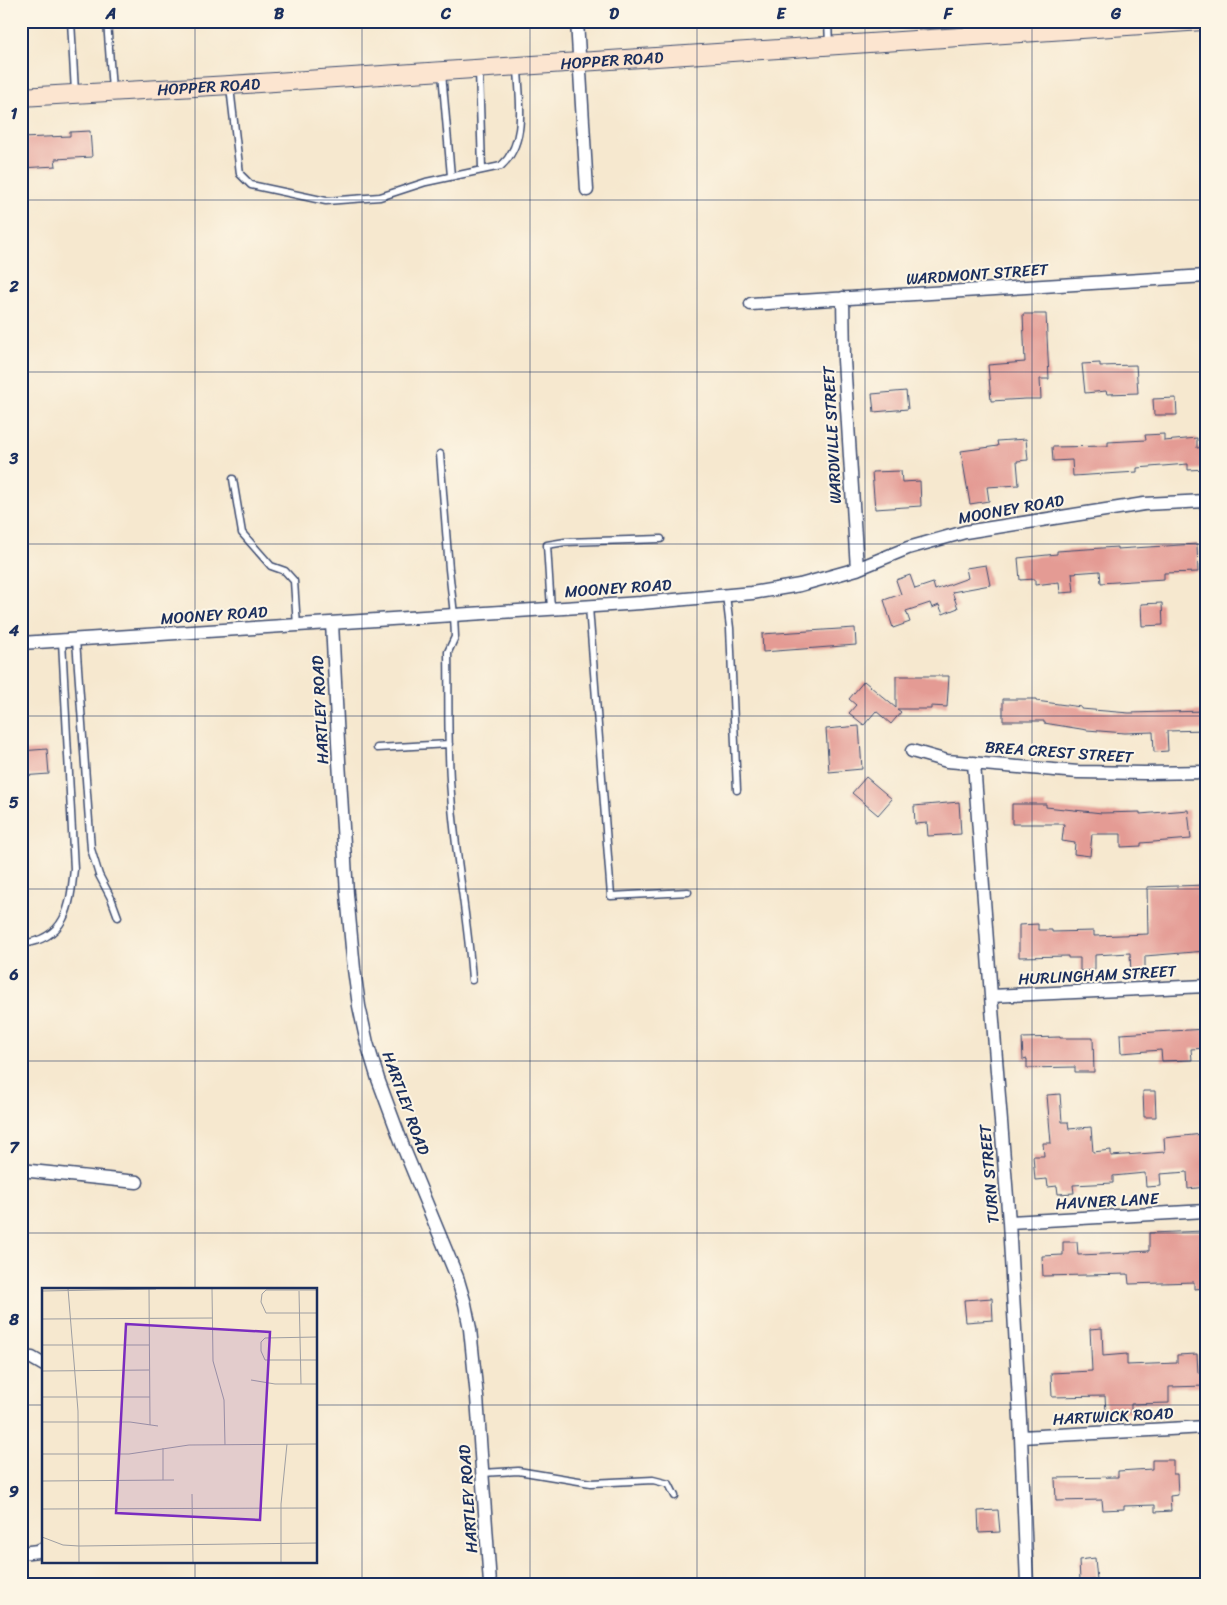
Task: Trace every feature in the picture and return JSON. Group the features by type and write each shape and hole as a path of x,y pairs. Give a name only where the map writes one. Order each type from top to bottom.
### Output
{"main road":[{"name":"HOPPER ROAD","path":"21,97 829,46 1096,25 1203,21"}],"street":[{"path":"577,21 587,190"},
{"name":"WARDMONT STREET","path":"751,304 1206,276"},
{"name":"WARDVILLE STREET","path":"843,298 844,360 857,569"},
{"name":"MOONEY ROAD","path":"21,643 590,607 752,593 800,585 857,569 908,548 965,532 1144,504 1206,501"},
{"name":"HARTLEY ROAD","path":"332,623 348,894 359,1006 367,1043 378,1079 404,1149 457,1277 465,1304 470,1328 477,1397 490,1584"},
{"name":"BREA CREST STREET","path":"912,750 947,761 1078,772 1206,772"},
{"name":"TURN STREET","path":"974,763 990,996 1009,1222 1021,1437 1026,1584"},
{"name":"HURLINGHAM STREET","path":"990,996 1206,986"},
{"path":"21,1170 137,1182"},
{"name":"HAVNER LANE","path":"1009,1222 1206,1211"},
{"path":"21,1357 32,1358 42,1364"},
{"name":"HARTWICK ROAD","path":"1021,1437 1206,1427"},
{"path":"21,1553 42,1549"}],"lane":[{"path":"71,21 75,94"},
{"path":"107,21 112,91"},
{"path":"828,21 829,46"},
{"path":"230,85 240,174 251,185 326,201 380,197 426,182 501,166 508,159 516,143 520,122 518,66"},
{"path":"479,69 482,169"},
{"path":"442,71 451,176"},
{"path":"440,454 455,637 448,652 452,803 456,850 470,945 472,980"},
{"path":"233,479 242,534 271,566 285,571 294,581 298,626"},
{"path":"551,609 547,545 565,542 661,539"},
{"path":"726,595 730,628 737,790"},
{"path":"590,607 611,896 688,892"},
{"path":"76,640 91,849 99,875 118,917"},
{"path":"21,944 49,936 62,922 70,902 74,869 62,641"},
{"path":"377,748 449,744"},
{"path":"482,1473 518,1471 591,1482 653,1480 669,1484 675,1496"}],"building":[{"path":"90,131 92,157 55,159 56,166 21,168 21,138 70,136 70,132"},
{"path":"1023,314 1046,314 1049,379 1040,379 1041,399 991,401 988,365 1025,362"},
{"path":"1100,363 1100,366 1136,365 1138,393 1107,394 1106,391 1085,393 1082,364"},
{"path":"906,391 908,409 874,412 872,394"},
{"path":"1176,398 1177,415 1154,415 1153,399"},
{"path":"1164,434 1164,441 1197,438 1197,448 1206,447 1206,469 1188,470 1188,464 1137,468 1137,472 1073,476 1072,460 1053,461 1052,447 1108,446 1108,442 1146,440 1145,435"},
{"path":"1026,439 1028,460 1017,461 1019,485 987,487 989,501 970,504 961,451 998,446 997,441"},
{"path":"901,471 902,482 920,481 921,506 875,509 872,472"},
{"path":"1197,544 1198,572 1164,573 1164,579 1101,583 1100,571 1072,573 1074,592 1060,593 1059,582 1035,585 1035,579 1020,580 1018,558 1057,554 1057,551"},
{"path":"986,565 990,585 952,592 958,608 943,614 939,605 932,608 930,603 906,611 910,622 893,628 884,600 901,594 896,580 910,575 915,589 933,583 935,590 968,578 966,568"},
{"path":"1162,603 1163,625 1142,626 1141,604"},
{"path":"855,628 856,645 763,652 762,634"},
{"path":"896,676 949,676 947,707 931,706 931,709 897,709 901,712 891,724 876,711 864,725 849,713 856,705 849,699 864,681 896,708"},
{"path":"1003,699 1036,699 1036,701 1081,707 1081,709 1129,713 1206,711 1206,730 1167,731 1168,751 1154,752 1153,732 1125,733 1087,730 1044,723 1044,721 1003,721"},
{"path":"859,726 862,769 829,772 826,729"},
{"path":"47,749 49,774 21,776 21,751"},
{"path":"866,777 892,799 878,815 852,793"},
{"path":"959,802 961,834 928,836 927,823 915,824 914,806"},
{"path":"1012,804 1046,804 1046,807 1102,813 1140,812 1140,814 1188,810 1191,839 1141,843 1141,846 1121,847 1121,834 1092,834 1090,856 1074,854 1075,843 1062,841 1064,824 1012,824"},
{"path":"1206,885 1206,951 1145,956 1145,973 1131,974 1130,953 1095,955 1095,970 1080,971 1080,958 1068,958 1068,956 1019,957 1019,925 1038,924 1038,930 1052,930 1052,932 1094,931 1094,936 1148,934 1147,887"},
{"path":"1206,1029 1206,1048 1191,1049 1192,1060 1162,1061 1161,1050 1121,1053 1120,1034"},
{"path":"1022,1038 1093,1038 1094,1072 1075,1072 1075,1067 1027,1068 1027,1059 1023,1060"},
{"path":"1143,1091 1155,1091 1156,1117 1144,1117"},
{"path":"1060,1094 1062,1122 1068,1122 1069,1129 1091,1127 1093,1152 1111,1150 1111,1156 1165,1152 1164,1138 1203,1134 1206,1187 1188,1189 1187,1172 1160,1174 1161,1186 1146,1187 1145,1173 1113,1176 1113,1183 1073,1185 1074,1193 1058,1194 1057,1186 1048,1187 1047,1179 1035,1180 1033,1156 1044,1156 1043,1143 1051,1143 1047,1095"},
{"path":"1206,1231 1206,1288 1194,1289 1194,1282 1129,1284 1128,1274 1043,1276 1042,1256 1063,1255 1063,1242 1077,1242 1078,1255 1131,1253 1149,1251 1149,1233"},
{"path":"992,1298 993,1320 966,1322 964,1300"},
{"path":"1102,1328 1103,1356 1127,1354 1127,1365 1177,1363 1177,1355 1197,1354 1198,1373 1206,1372 1206,1386 1169,1387 1169,1403 1131,1404 1131,1412 1106,1412 1105,1396 1052,1397 1051,1373 1092,1371 1090,1329"},
{"path":"1152,1460 1173,1460 1173,1474 1177,1474 1178,1495 1170,1496 1171,1511 1155,1512 1155,1505 1124,1506 1124,1509 1103,1510 1102,1500 1056,1501 1055,1478 1118,1477 1118,1471 1152,1469"},
{"path":"998,1510 1000,1532 979,1533 978,1511"},
{"path":"1095,1558 1097,1580 1080,1581 1079,1560"}]}
